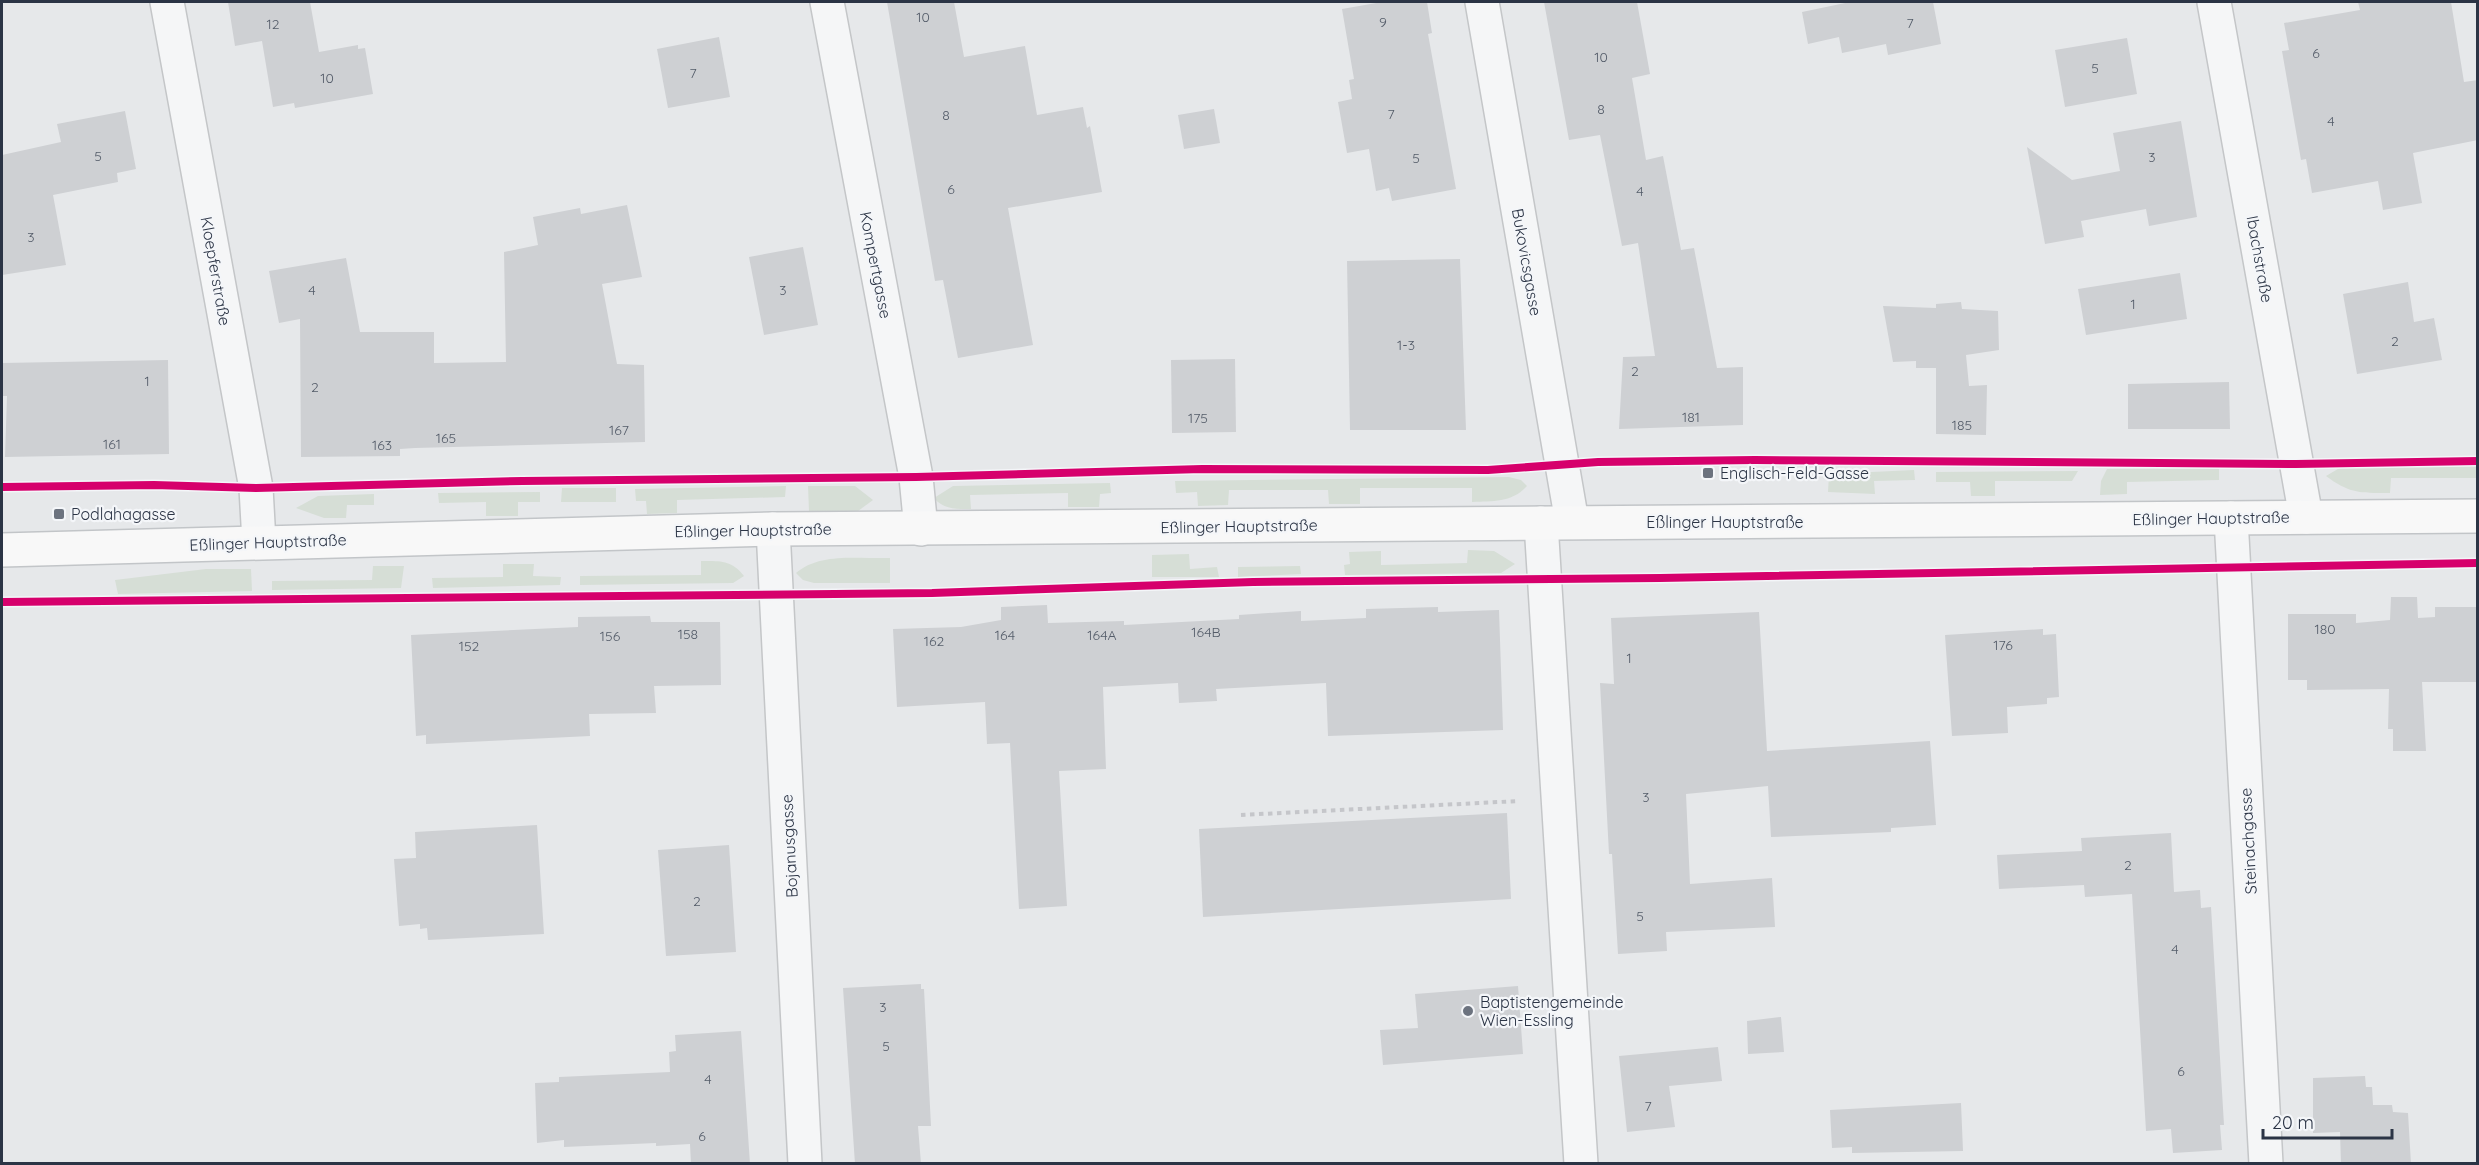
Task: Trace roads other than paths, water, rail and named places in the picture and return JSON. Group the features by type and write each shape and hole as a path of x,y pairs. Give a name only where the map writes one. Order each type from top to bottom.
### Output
{"main road":[{"name":"Eßlinger Hauptstraße","path":"2,550 772,529 2478,516"}],"street":[{"name":"Kloepferstraße","path":"167,2 256,488 259,542"},
{"name":"Kompertgasse","path":"827,2 916,477 921,529"},
{"name":"Bukovicsgasse","path":"1482,2 1556,522"},
{"name":"Ibachstraße","path":"2214,2 2306,516"},
{"name":"Steinachgasse","path":"2231,518 2266,1164"},
{"path":"1556,522 1558,799 1581,1164"},
{"name":"Bojanusgasse","path":"772,529 806,1164"}],"place":[{"name":"Englisch-Feld-Gasse","path":"1708,473"},
{"name":"Podlahagasse","path":"59,514"},
{"name":"Baptistengemeinde Wien-Essling","path":"1468,1011"}]}
